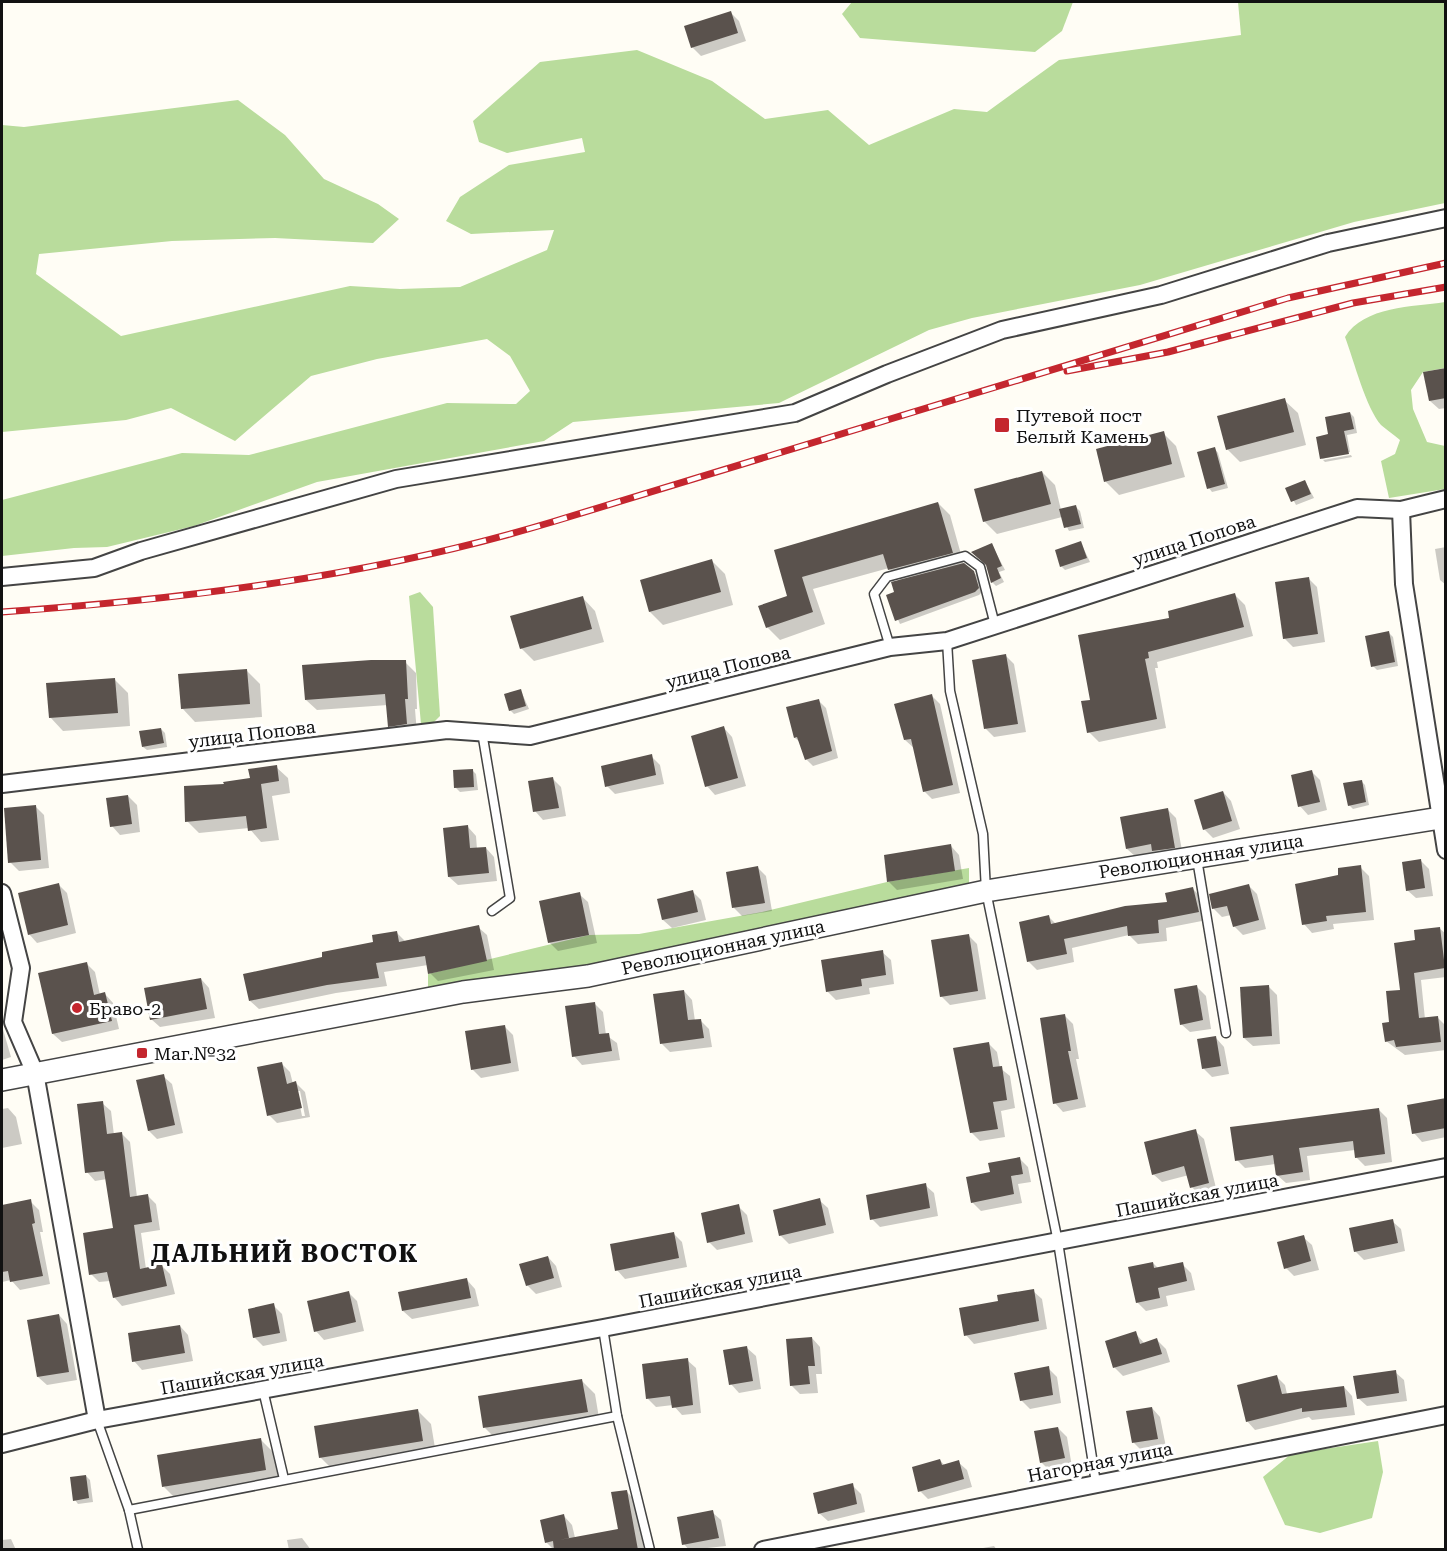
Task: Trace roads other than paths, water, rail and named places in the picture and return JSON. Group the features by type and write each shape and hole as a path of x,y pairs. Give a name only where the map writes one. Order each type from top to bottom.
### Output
{"street":[{"path":"2,577 94,568 141,551 396,479 795,413 887,374 1002,330 1161,295 1328,243 1446,218"},
{"name":"улица Попова","path":"2,784 447,730 530,736 890,647 947,641 1357,508 1401,510 1446,499"},
{"path":"1401,510 1404,584 1443,817 1446,850"},
{"name":"Революционная улица","path":"2,1080 464,992 588,976 986,891 1443,817"},
{"path":"2,893 21,968 13,1022 35,1073 97,1420"},
{"name":"Пашийская улица","path":"2,1444 97,1420 603,1328 1446,1167"},
{"name":"Нагорная улица","path":"763,1550 1446,1415"}],"lane":[{"path":"890,647 874,594 887,578 965,556 980,567 996,625"},
{"path":"947,641 950,691 983,834 986,891 1058,1242 1096,1483"},
{"path":"482,732 510,898 492,910"},
{"path":"1197,857 1226,1033"},
{"path":"603,1328 617,1416 650,1550"},
{"path":"263,1390 285,1479"},
{"path":"129,1510 617,1416"},
{"path":"97,1420 129,1510 138,1550"}],"railway":[{"path":"2,612 141,600 279,582 348,571 484,541 1288,298 1446,263"},
{"path":"1067,371 1168,352 1353,303 1446,287"}],"place":[{"name":"Путевой пост Белый Камень","path":"1002,425"},
{"name":"Браво-2","path":"77,1008"},
{"name":"Маг.№32","path":"142,1053"}],"district":[{"name":"ДАЛЬНИЙ ВОСТОК","path":"285,1254"}]}
